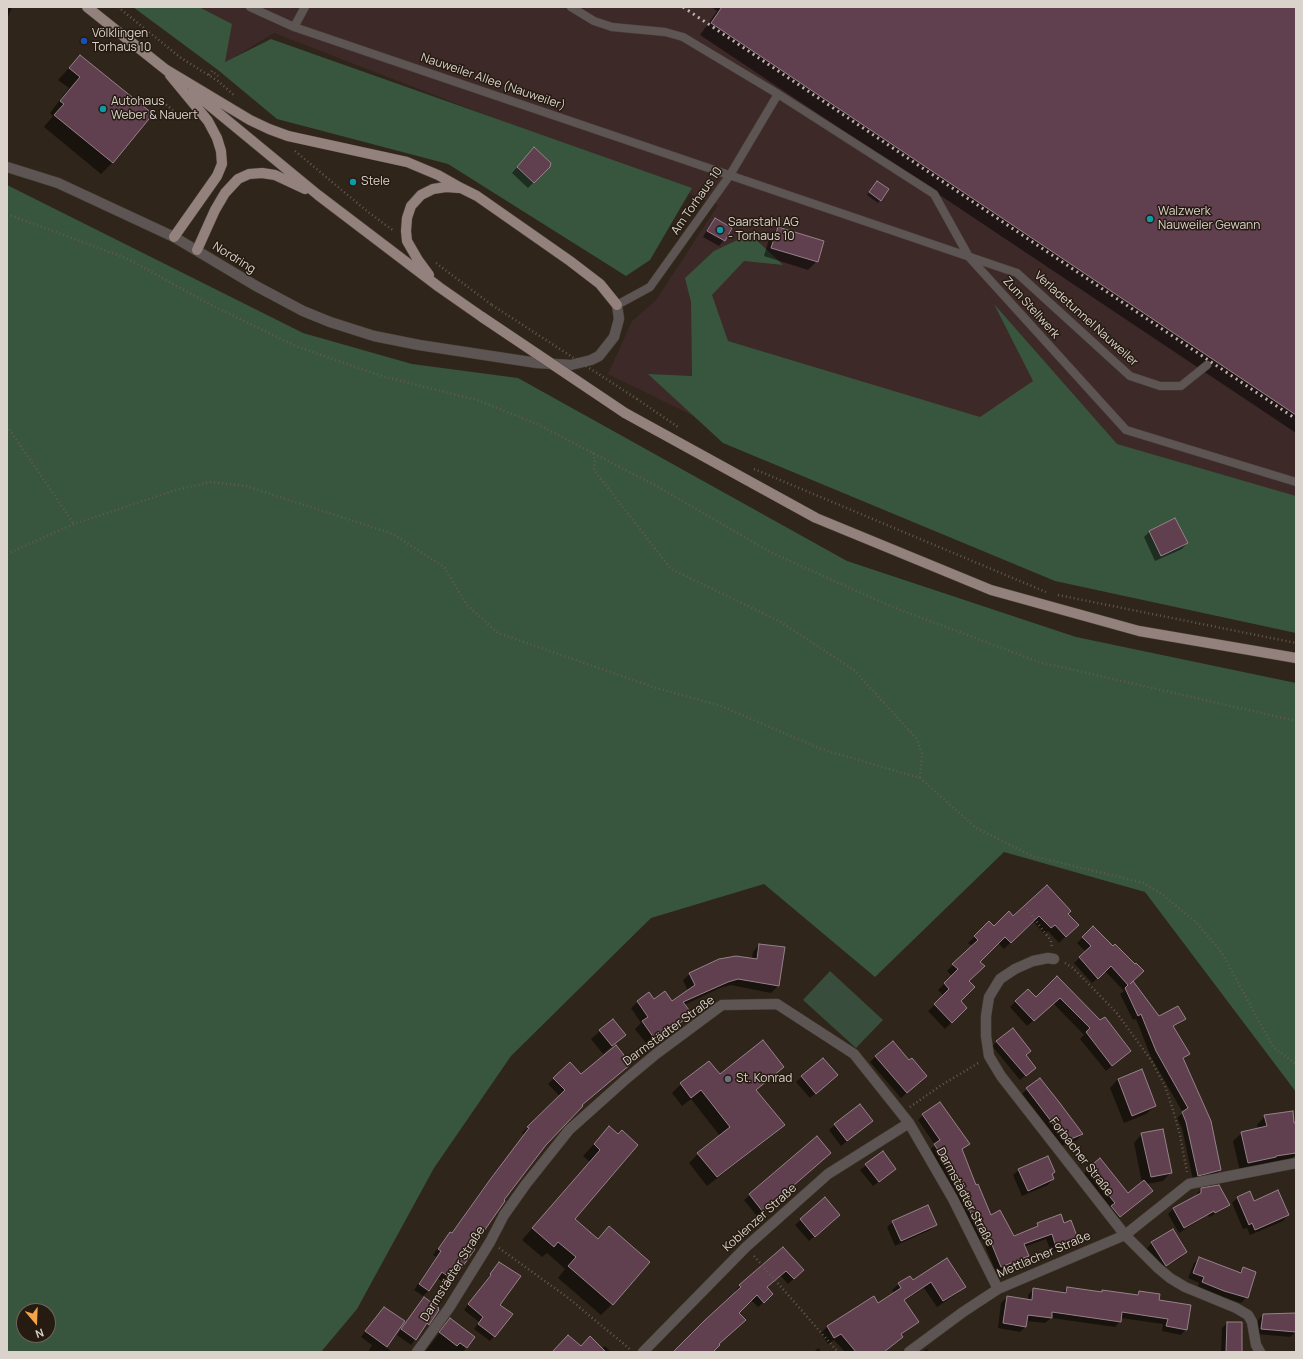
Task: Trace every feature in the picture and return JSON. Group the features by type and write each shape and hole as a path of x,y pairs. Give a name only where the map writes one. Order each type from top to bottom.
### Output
{"main road":[{"path":"87,7 318,195 439,287 625,413 816,518 990,590 1139,631 1296,658"},
{"path":"165,69 250,120 288,136 407,162 438,174 460,188 477,196 570,261 600,284 617,305"},
{"path":"165,69 208,121 217,138 221,151 222,164 217,176 174,237"},
{"path":"197,250 215,210 225,193 238,179 249,174 262,172 275,175 318,195"},
{"path":"439,287 418,260 407,241 407,218 411,206 422,195 433,189 446,187 460,188"}],"street":[{"name":"Nordring","path":"7,166 58,183 174,237 256,286 303,310 330,322 374,336 537,363 571,365 591,360 599,356 614,337 619,319 617,305"},
{"name":"Forbacher Straße","path":"1054,959 1048,958 1033,961 1015,969 1000,979 988,997 986,1036 989,1056 1001,1076 1125,1235 1170,1278 1185,1287 1248,1314 1252,1322 1256,1345 1260,1352"},
{"name":"Darmstädter Straße","path":"417,1352 449,1308 490,1242 504,1216 526,1184 569,1130 656,1054 722,1006 777,1004 854,1054 910,1123 953,1199 998,1289"},
{"name":"Koblenzer Straße","path":"643,1352 746,1247 828,1174 910,1123"},
{"path":"1188,1184 1296,1163"},
{"name":"Mettlacher Straße","path":"909,1352 963,1312 998,1289 1125,1235 1188,1184"}],"lane":[{"name":"Nauweiler Allee (Nauweiler)","path":"250,7 294,26 730,175"},
{"path":"294,26 305,7"},
{"path":"571,7 594,20 612,26 665,32 683,37 778,94 934,194 969,257"},
{"name":"Am Torhaus 10","path":"617,305 650,287 730,175 778,94"},
{"name":"Zum Stellwerk","path":"730,175 969,257 1126,430 1296,482"},
{"name":"Verladetunnel Nauweiler","path":"969,257 1017,273 1130,376 1160,386 1181,386 1207,365"}],"path":[{"path":"118,7 182,58 218,81 236,96"},
{"path":"209,75 212,71 218,76"},
{"path":"163,102 180,116"},
{"path":"288,136 289,146 368,212 407,241"},
{"path":"7,214 128,259 213,306 298,347 382,376 477,400 538,424 660,488 770,552 890,606 1039,662 1296,721"},
{"path":"430,259 492,305 683,430"},
{"path":"7,426 74,524"},
{"path":"593,452 595,459 594,470 671,569 779,621 854,670 916,738 922,754 920,778"},
{"path":"752,468 1049,593"},
{"path":"7,554 74,524 176,490 211,482 246,486 393,534 444,567 467,605 498,634 653,687 721,706 821,749 920,778 976,828 1032,856 1144,883 1163,895 1196,922 1222,953 1273,1047 1296,1064"},
{"path":"1056,594 1296,643"},
{"path":"1027,909 1051,940 1054,959 1062,961 1073,968 1095,990 1116,1012 1151,1060 1165,1086 1173,1110 1180,1135 1188,1184"},
{"path":"902,1114 940,1086 989,1056"},
{"path":"490,1242 567,1297 633,1352"},
{"path":"746,1247 838,1352"}],"shaded area":[{"path":"191,7 1296,7 1296,633 1055,581 883,509 608,374 632,321 656,300 718,205 274,33 225,63"}],"green space":[{"path":"133,7 199,7 232,24 225,62 271,39 692,188 650,260 626,276 448,164 277,119 218,70"},
{"path":"7,185 303,333 412,364 518,378 847,561 1076,637 1296,683 1296,1092 1145,892 1004,852 875,977 764,884 651,918 511,1056 434,1168 357,1309 321,1352 7,1352"},
{"path":"750,234 783,265 744,261 712,295 728,341 980,417 1033,381 994,304 1117,444 1296,496 1296,633 1055,581 723,443 648,374 692,376 691,302 685,278 714,251"},
{"path":"830,971 883,1020 856,1048 803,1000"}],"building":[{"name":"Walzwerk Nauweiler Gewann","path":"722,7 1296,7 1296,415 711,23"},
{"name":"Autohaus Weber & Nauert","path":"80,55 153,114 113,163 54,115 64,104 60,101 80,77 69,68"},
{"path":"534,147 551,163 550,167 534,183 517,167"},
{"path":"877,181 889,189 881,201 869,192"},
{"name":"Saarstahl AG - Torhaus 10","path":"715,218 732,228 725,241 707,231"},
{"path":"778,227 824,241 818,262 771,248"},
{"path":"1175,518 1188,543 1161,556 1149,531"},
{"path":"1047,885 1071,911 1068,914 1079,925 1066,937 1055,925 1051,928 1039,916 1011,943 1005,937 980,962 985,966 969,981 975,987 961,1001 967,1008 952,1023 934,1004 949,989 944,983 958,969 952,964 978,940 974,936 989,921 994,926 1009,911 1013,916"},
{"path":"1093,926 1113,946 1115,944 1144,971 1133,981 1159,1016 1178,1006 1186,1019 1173,1026 1190,1054 1183,1058 1211,1121 1221,1170 1198,1176 1186,1122 1182,1112 1188,1108 1156,1051 1141,1014 1138,1016 1125,988 1128,985 1111,966 1098,979 1079,957 1091,946 1082,937"},
{"path":"759,944 785,947 779,986 738,979 683,1002 692,1014 656,1041 642,1021 648,1017 637,1001 649,992 654,999 665,991 672,1001 695,985 689,973 719,959 736,956 757,959"},
{"path":"1057,976 1100,1020 1105,1017 1131,1051 1112,1066 1086,1032 1090,1028 1060,998 1034,1021 1015,1001 1028,989 1036,997"},
{"path":"613,1019 626,1035 612,1046 599,1030"},
{"path":"1013,1028 1031,1051 1026,1055 1036,1068 1026,1076 996,1041"},
{"path":"763,1040 784,1067 756,1090 785,1125 717,1177 697,1153 730,1127 701,1090 691,1098 680,1083 709,1061 720,1074"},
{"path":"893,1041 909,1060 912,1058 927,1076 907,1093 875,1056"},
{"path":"616,1045 631,1064 582,1105 583,1106 546,1145 504,1200 505,1201 472,1248 475,1249 453,1280 442,1272 429,1291 419,1284 441,1251 438,1249 450,1232 452,1233 529,1128 527,1127 565,1090 553,1078 570,1062 581,1074"},
{"path":"823,1058 838,1075 816,1094 801,1076"},
{"path":"1142,1069 1156,1106 1132,1116 1118,1079"},
{"path":"1040,1078 1083,1134 1066,1141 1026,1088"},
{"path":"940,1102 970,1144 962,1149 976,1185 978,1184 991,1215 1000,1210 1014,1236 1038,1226 1037,1223 1061,1214 1064,1223 1071,1220 1078,1239 1056,1247 1052,1234 1024,1244 1029,1256 1001,1267 988,1235 982,1237 975,1224 959,1183 956,1184 950,1169 934,1144 940,1140 922,1114"},
{"path":"860,1104 873,1121 847,1141 834,1124"},
{"path":"1293,1111 1294,1123 1296,1123 1296,1153 1248,1163 1241,1132 1267,1126 1264,1115"},
{"path":"609,1126 618,1134 622,1130 638,1145 575,1219 598,1239 609,1226 650,1262 613,1305 568,1266 576,1257 558,1242 554,1247 532,1228 600,1150 594,1144"},
{"path":"1163,1129 1172,1173 1151,1177 1141,1133"},
{"path":"817,1136 831,1153 763,1212 749,1194"},
{"path":"883,1151 896,1169 879,1182 865,1164"},
{"path":"1048,1156 1055,1172 1052,1174 1054,1179 1028,1191 1018,1169"},
{"path":"1100,1158 1128,1193 1144,1180 1153,1191 1120,1217 1111,1206 1115,1203 1087,1169"},
{"path":"1219,1185 1230,1205 1215,1213 1214,1211 1184,1228 1173,1208 1201,1193 1201,1188"},
{"path":"1278,1190 1289,1215 1255,1230 1252,1223 1249,1225 1237,1197 1250,1191 1254,1201"},
{"path":"825,1197 840,1215 815,1237 800,1219"},
{"path":"928,1205 937,1225 901,1241 892,1221"},
{"path":"1173,1229 1187,1252 1166,1266 1151,1242"},
{"path":"783,1247 804,1270 794,1279 786,1271 767,1287 773,1294 764,1303 757,1295 739,1313 746,1320 719,1344 720,1345 713,1352 673,1352 741,1287 739,1285"},
{"path":"1199,1257 1241,1273 1243,1267 1256,1272 1248,1298 1224,1291 1202,1282 1204,1277 1193,1273"},
{"path":"947,1258 966,1287 943,1301 931,1282 904,1300 919,1322 901,1334 903,1337 884,1352 856,1352 841,1334 834,1338 827,1326 874,1296 878,1303 901,1288 898,1283 910,1276 913,1280"},
{"path":"499,1262 521,1276 500,1305 513,1314 495,1337 478,1324 483,1317 468,1304 491,1275 490,1274"},
{"path":"1067,1287 1138,1295 1139,1291 1160,1294 1159,1300 1191,1305 1187,1330 1166,1326 1168,1319 1122,1312 1121,1322 1052,1312 1052,1318 1028,1315 1026,1327 1003,1323 1007,1296 1032,1300 1033,1288 1066,1293"},
{"path":"424,1297 439,1308 439,1310 429,1325 427,1323 416,1340 401,1329"},
{"path":"384,1307 405,1321 387,1347 365,1331"},
{"path":"1296,1313 1296,1332 1261,1329 1263,1314"},
{"path":"450,1318 475,1337 467,1348 460,1343 457,1346 439,1332"},
{"path":"1227,1322 1242,1322 1242,1352 1226,1352"},
{"path":"568,1335 581,1346 590,1336 606,1352 552,1352"}],"railway":[{"path":"683,7 1296,419"}],"place":[{"name":"Völklingen Torhaus 10","path":"84,41"},
{"name":"Autohaus Weber & Nauert","path":"103,109"},
{"name":"Stele","path":"353,182"},
{"name":"Walzwerk Nauweiler Gewann","path":"1150,219"},
{"name":"Saarstahl AG - Torhaus 10","path":"720,230"},
{"name":"St. Konrad","path":"728,1079"}]}
